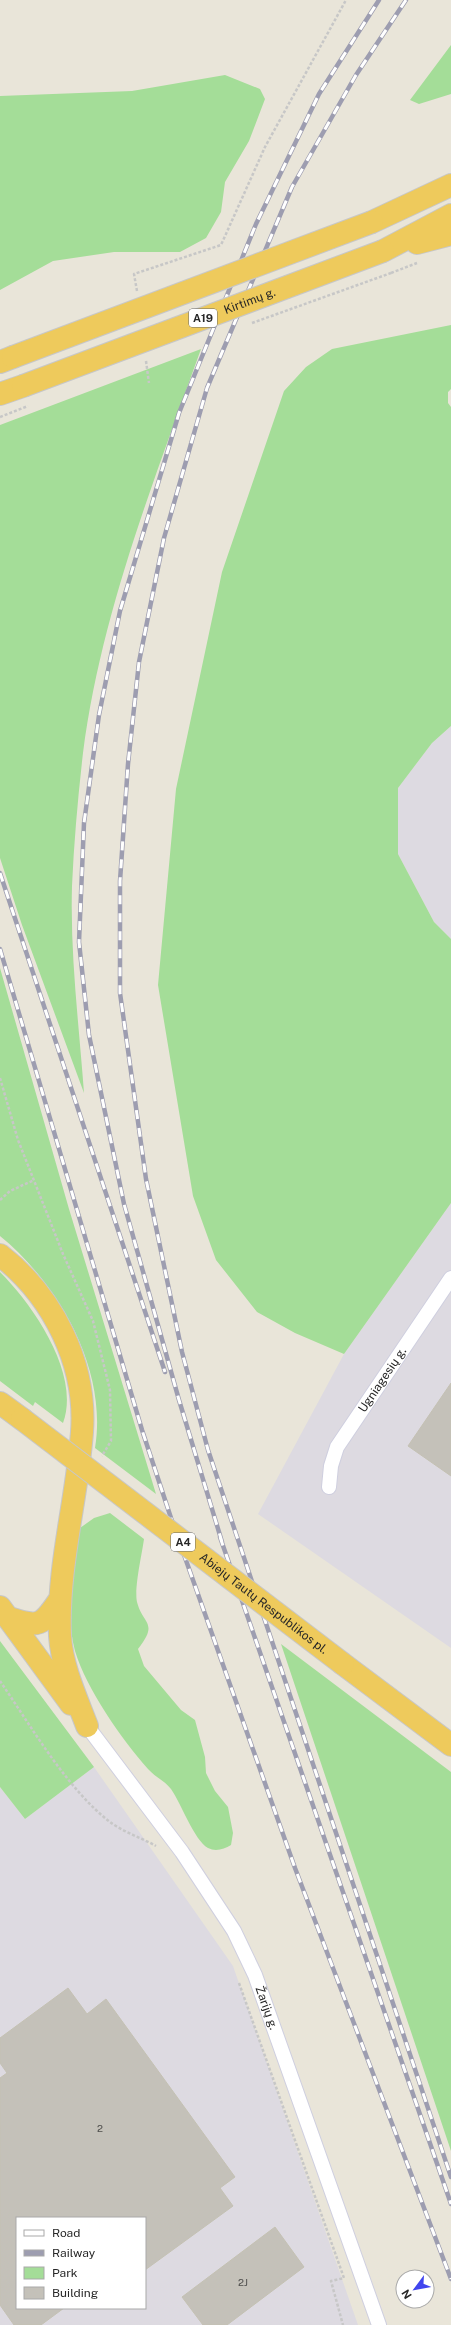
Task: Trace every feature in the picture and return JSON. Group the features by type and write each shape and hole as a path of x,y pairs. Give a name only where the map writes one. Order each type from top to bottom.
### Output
{"highway":[{"name":"A19","path":"0,362 372,222 451,185"},
{"name":"Kirtimų g.","path":"0,394 387,249 451,215"},
{"path":"387,249 451,234"},
{"path":"0,1255 30,1280 58,1322 77,1373 82,1399 82,1431 60,1599 60,1638 65,1665 87,1726"},
{"name":"Abiejų Tautų Respublikos pl.","path":"0,1403 451,1745"},
{"path":"4,1612 30,1625 41,1622 50,1615 60,1599"},
{"path":"4,1612 87,1726"}],"street":[{"name":"Ugniagesių g.","path":"329,1487 331,1466 337,1447 451,1278"},
{"name":"Žarijų g.","path":"87,1726 182,1852 234,1932 255,1975 379,2325"}],"path":[{"path":"138,297 134,274 221,244 265,147 346,0"},
{"path":"146,360 149,383"},
{"path":"0,1078 18,1140 62,1254 93,1321 110,1390 111,1441 100,1460"},
{"path":"0,1200 10,1191 34,1180"},
{"path":"0,1681 63,1773 92,1804 111,1822 162,1849"},
{"path":"238,1979 344,2278 331,2281 343,2325"}],"shaded area":[{"path":"451,726 451,939 434,922 398,854 398,788 432,743"},
{"path":"451,1203 451,1648 258,1514 344,1354"},
{"path":"94,1767 233,1966 358,2325 0,2325 0,1787 25,1819"}],"green space":[{"path":"451,45 451,94 419,104 410,100"},
{"path":"225,75 260,89 265,99 249,141 225,182 221,212 206,238 180,252 114,252 53,261 0,290 0,96 132,91"},
{"path":"451,325 451,389 448,392 448,403 451,407 451,726 432,743 398,788 398,854 434,922 451,939 451,1203 344,1354 295,1333 257,1312 216,1260 193,1196 158,985 176,789 222,572 284,391 306,367 332,349"},
{"path":"201,349 131,548 102,649 91,701 83,753 72,886 72,938 75,990 84,1093 22,925 0,858 0,425"},
{"path":"0,968 69,1209 156,1494 95,1448 97,1418 94,1389 86,1359 74,1331 42,1278 22,1256 0,1236"},
{"path":"0,1272 13,1286 39,1321 60,1362 65,1383 67,1404 63,1423 35,1402 33,1406 0,1381"},
{"path":"110,1513 144,1539 137,1580 136,1596 140,1610 148,1624 148,1634 138,1649 144,1666 181,1710 195,1720 205,1757 206,1773 215,1791 228,1807 233,1833 231,1845 223,1849 211,1849 203,1844 193,1830 171,1789 148,1769 116,1729 96,1697 80,1666 72,1636 70,1605 80,1528 94,1518"},
{"path":"0,1641 94,1767 25,1819 0,1787"},
{"path":"281,1644 451,1772 451,2151"}],"building":[{"path":"451,1383 451,1476 408,1446"},
{"path":"68,1988 87,2014 106,1999 235,2177 220,2188 233,2206 146,2269 146,2217 16,2217 16,2309 63,2309 41,2325 14,2325 0,2305 0,2078 7,2073 0,2063 0,2038"},
{"path":"275,2227 304,2267 227,2325 203,2325 182,2297"}],"railway":[{"path":"222,1542 179,1400 124,1204 89,1035 79,942 84,823 99,715 120,611 179,413 256,224 319,94 379,0"},
{"path":"406,0 356,75 292,187 207,388 164,538 139,662 128,764 120,881 120,993 146,1179 182,1352 208,1450 451,2177"},
{"path":"0,873 165,1372"},
{"path":"0,949 142,1430 171,1518 295,1868 451,2279"},
{"path":"220,1537 451,2204"}]}
